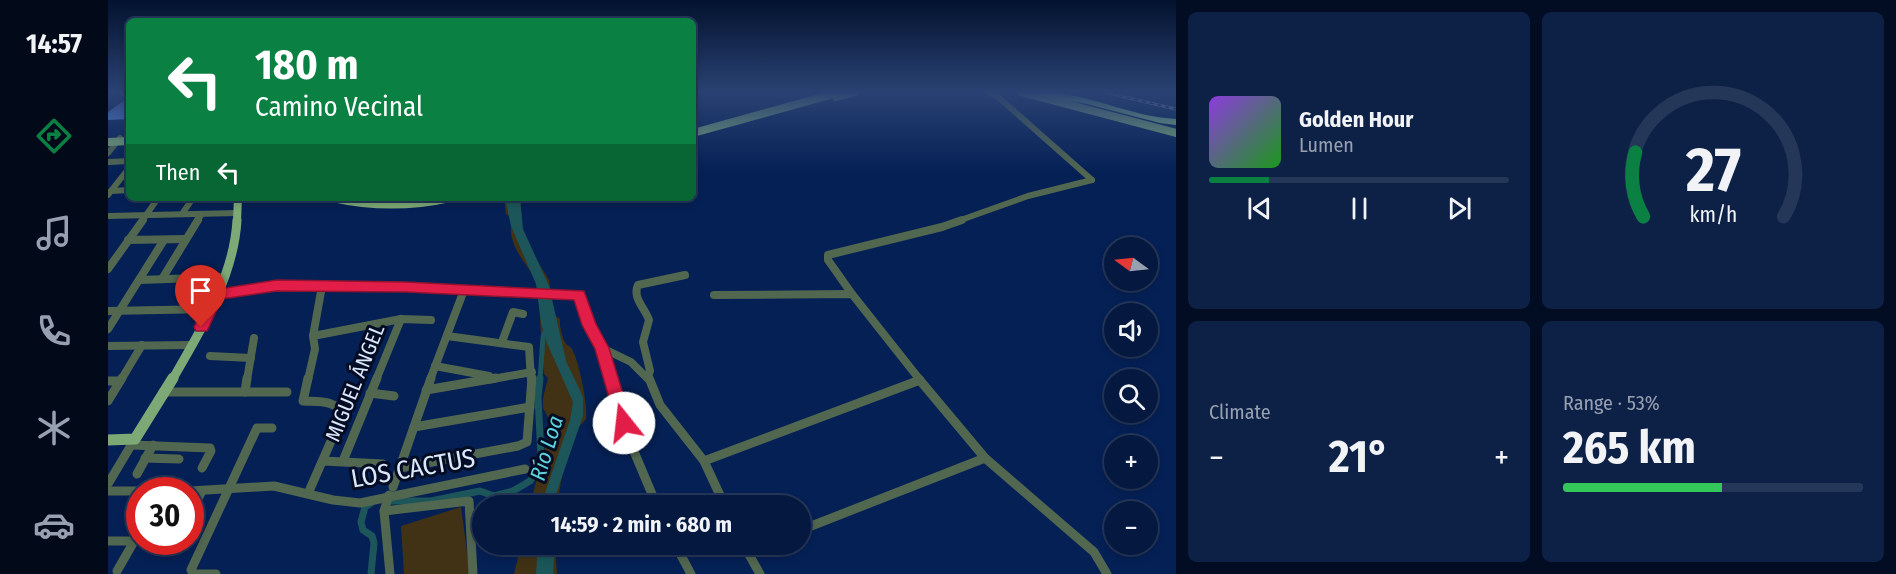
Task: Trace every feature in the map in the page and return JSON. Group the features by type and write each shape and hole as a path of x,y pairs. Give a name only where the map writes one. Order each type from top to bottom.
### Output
{"highway":[{"path":"1151,119 1176,122"}],"main road":[{"path":"696,132 744,119"},
{"path":"1122,119 1176,133"},
{"path":"1140,119 1176,128"},
{"path":"108,140 124,139"},
{"path":"108,440 133,442 212,309 224,277 238,213 238,201"},
{"path":"350,201 388,207 429,201"}],"street":[{"path":"1023,119 1092,180 1007,203 942,227 912,232 828,255 828,260 920,380 985,458 1094,552 1107,574"},
{"path":"108,153 124,139"},
{"path":"108,162 126,161"},
{"path":"110,193 126,172"},
{"path":"110,193 126,190"},
{"path":"108,269 156,201"},
{"path":"182,214 191,201"},
{"path":"108,216 238,213"},
{"path":"162,279 202,214"},
{"path":"128,240 186,239"},
{"path":"108,329 164,240"},
{"path":"648,376 650,371 643,340 649,322 648,315 635,295 635,289 638,285 685,275"},
{"path":"140,279 224,277"},
{"path":"218,294 277,286 322,286 579,295 590,325 602,348 630,442 652,495"},
{"path":"310,489 342,416 341,411 330,402 303,401 315,349 313,336 322,286"},
{"path":"390,574 384,511 464,290"},
{"path":"714,295 852,294"},
{"path":"108,310 212,309"},
{"path":"502,342 513,312 523,314"},
{"path":"313,336 401,319 431,320"},
{"name":"MIGUEL ÁNGEL","path":"343,461 401,319"},
{"path":"400,468 527,442 531,372 530,351 526,345 447,336"},
{"path":"245,392 254,338"},
{"path":"108,401 142,345"},
{"path":"108,346 191,345"},
{"path":"602,348 631,362 648,376 660,405 704,461 720,495"},
{"path":"210,356 250,357"},
{"path":"435,366 496,377"},
{"path":"426,390 531,372"},
{"path":"704,461 920,380"},
{"path":"108,381 120,381"},
{"path":"163,392 287,392"},
{"path":"370,393 394,396"},
{"path":"414,427 530,407"},
{"path":"216,574 194,574 191,570 257,428 272,428"},
{"path":"108,483 133,442 210,448 211,452 202,468"},
{"path":"136,474 153,445"},
{"path":"145,458 179,459"},
{"path":"811,526 985,458"},
{"path":"323,461 383,464"},
{"name":"LOS CACTUS","path":"204,491 274,486 333,500 360,503 391,491 525,468"},
{"path":"108,491 126,491"},
{"path":"384,511 469,501 473,574"},
{"path":"108,541 126,538"},
{"path":"117,571 126,555"},
{"path":"681,555 691,574"},
{"path":"749,555 760,574"}],"shaded area":[{"path":"504,201 521,201 518,220 531,251 549,280 554,315 560,319 564,340 575,355 584,394 586,419 576,430 564,464 559,495 533,495 549,432 549,419 543,408 548,378 544,374 543,367 540,292 536,280 512,239 512,219 506,214"},
{"path":"506,201 520,201 523,229 549,286 566,361 583,397 583,416 556,495 544,495 570,420 573,402 547,343 541,323 536,284 511,226"},
{"path":"461,507 470,574 404,574 401,526"},
{"path":"519,555 556,555 557,574 514,574"},
{"path":"537,555 554,555 553,574 536,574"}],"waterway":[{"path":"540,380 543,337 546,329"},
{"name":"Río Loa","path":"389,501 431,501 480,491 494,496 513,491 530,481 539,467 541,455 538,398 540,378"},
{"path":"371,503 365,507 361,522 363,530 372,536 374,543 371,574"}],"route":[{"path":"201,327 218,294 277,286 406,287 579,295 588,314 590,325 602,348 624,423"}]}
